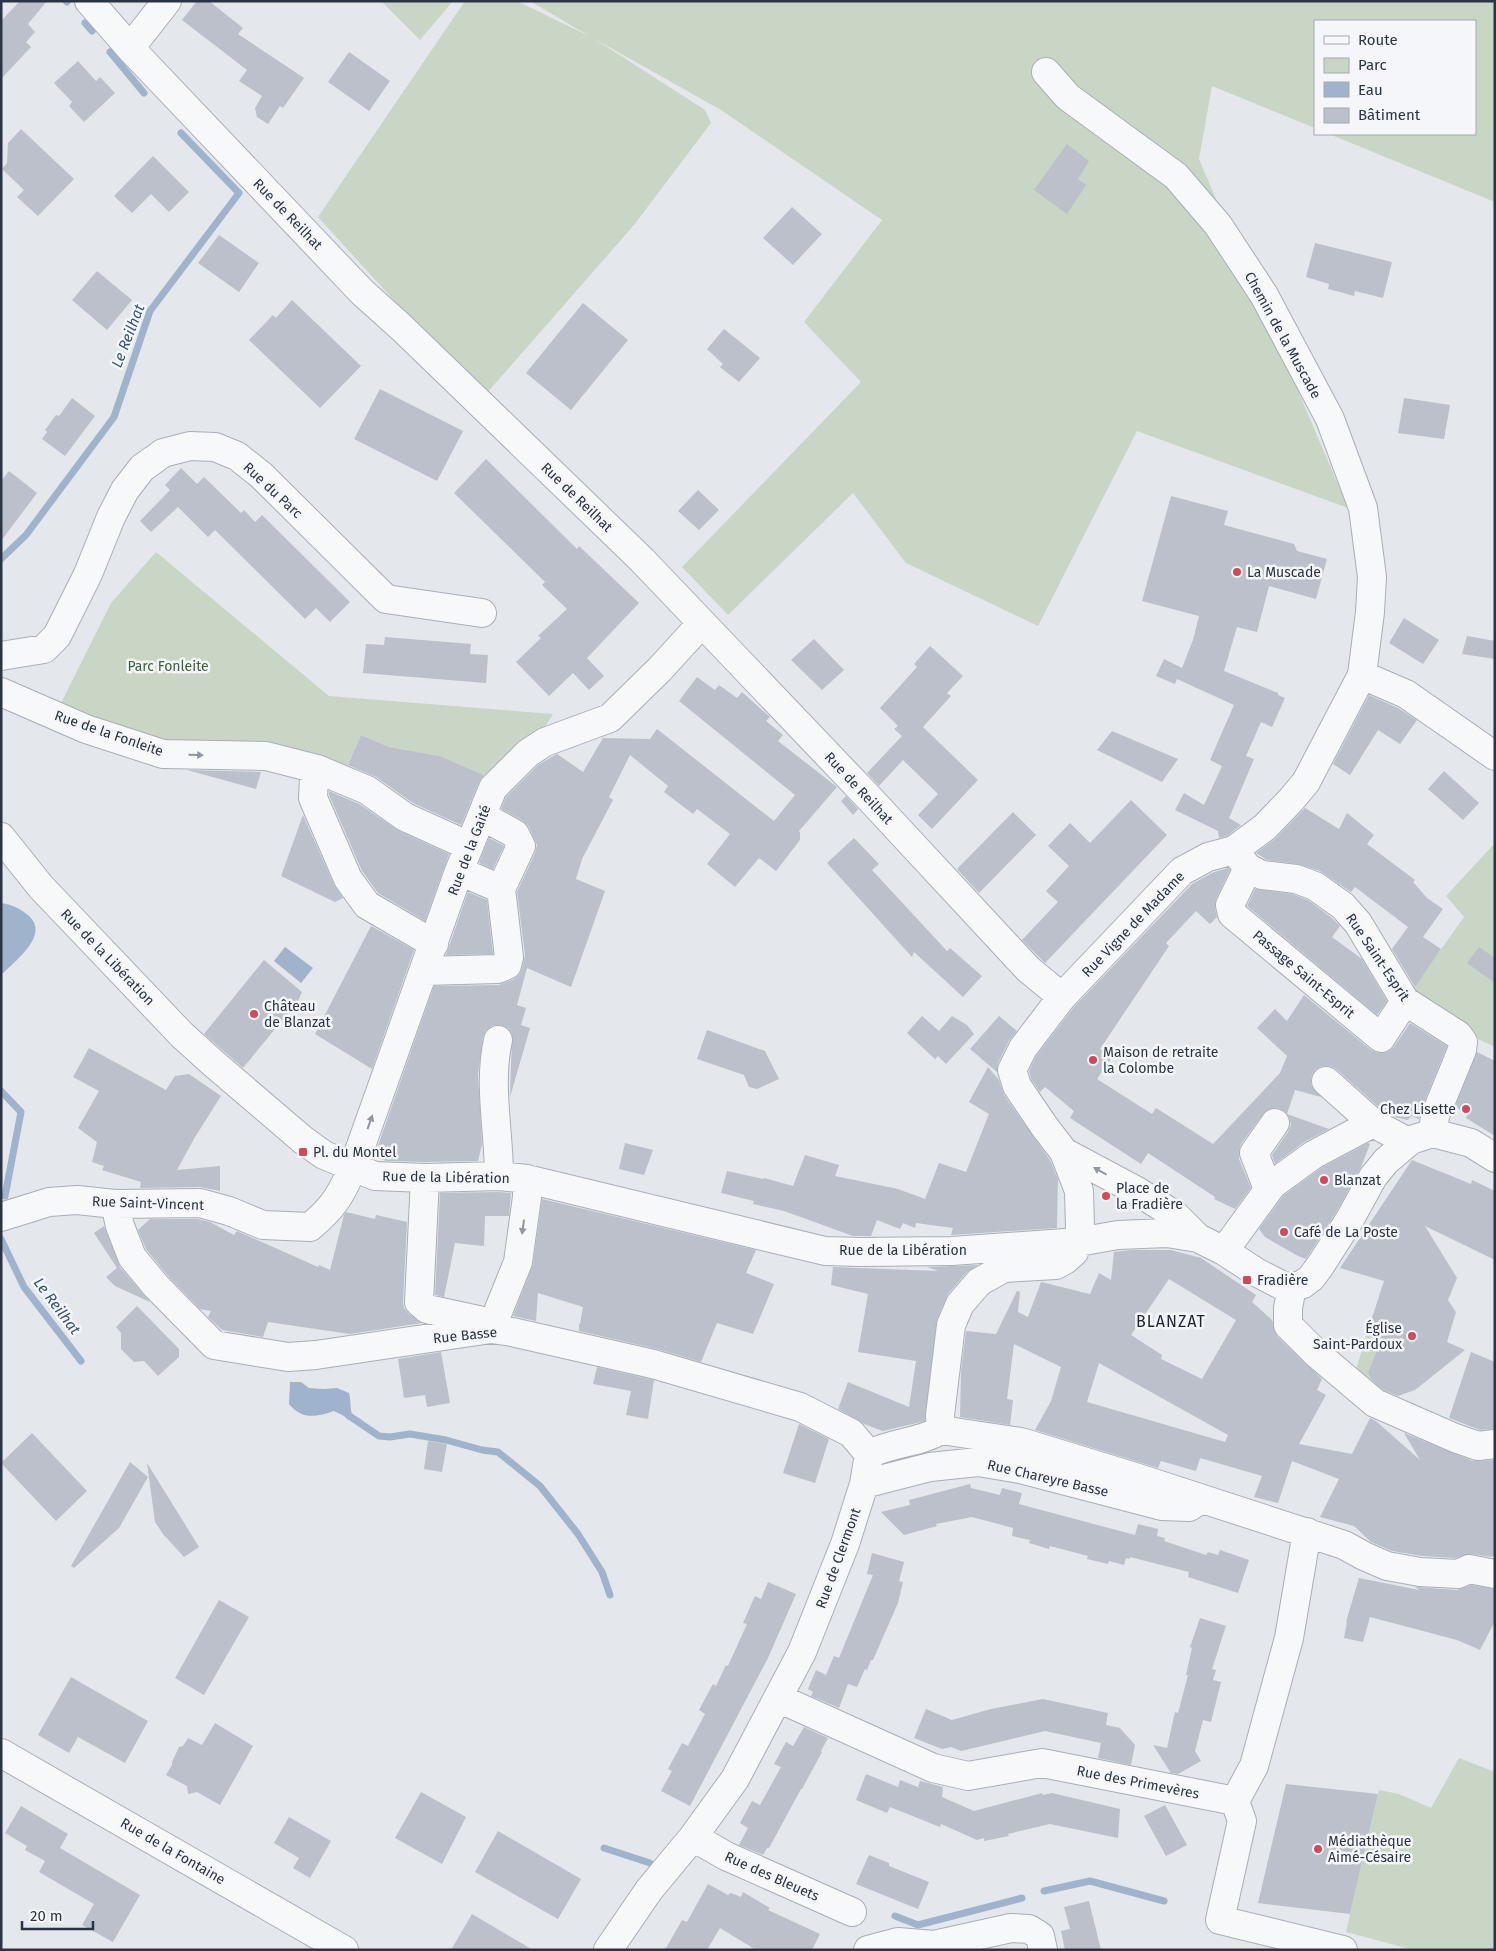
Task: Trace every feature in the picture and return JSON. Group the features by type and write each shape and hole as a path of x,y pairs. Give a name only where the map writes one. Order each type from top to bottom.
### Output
{"street":[{"name":"Rue de Reilhat","path":"89,1 130,48 362,292 402,328 642,560 871,800 1028,969 1062,997"},
{"path":"130,48 167,1"},
{"name":"Chemin de la Muscade","path":"1046,72 1068,97 1176,176 1218,225 1264,295 1330,418 1362,508 1372,577 1370,612 1362,675"},
{"name":"Rue du Parc","path":"1,656 44,649 57,636 88,574 110,518 125,490 142,468 163,453 190,446 215,447 237,456 261,476 386,599 482,613"},
{"name":"Rue de la Gaité","path":"354,1168 459,871 493,788 528,753 545,742 610,718 660,669 702,623"},
{"path":"1362,675 1406,694 1495,756"},
{"name":"Rue Vigne de Madame","path":"1064,1152 1017,1086 1012,1070 1022,1048 1062,997 1182,872 1208,857 1241,859 1265,827 1306,782 1362,675"},
{"name":"Rue de la Fonleite","path":"1,692 86,729 163,754 266,756 317,769 367,790 405,817 469,846"},
{"path":"317,769 314,777 313,798 348,879 367,905 434,944"},
{"path":"424,971 498,969 507,966 509,957 501,889 521,846 515,834 482,816"},
{"name":"Rue de la Libération","path":"1,837 41,887 207,1058 303,1140 324,1155 375,1176 425,1178 500,1176 527,1179 825,1251 952,1251 1078,1242"},
{"name":"Rue Saint-Esprit","path":"1241,859 1262,875 1296,879 1315,886 1343,906 1358,923 1405,1001 1458,1035 1463,1042 1462,1050 1435,1116 1433,1133"},
{"name":"Passage Saint-Esprit","path":"1241,859 1230,905 1232,914 1381,1038 1405,1001"},
{"path":"459,871 501,889"},
{"path":"498,1040 495,1053 494,1110 500,1176"},
{"path":"1326,1081 1373,1123 1408,1142"},
{"path":"1268,1189 1254,1153 1275,1123"},
{"path":"1224,1251 1272,1185 1313,1155 1373,1123"},
{"path":"1078,1242 1118,1234 1167,1233 1198,1238 1224,1251 1256,1272 1283,1286 1292,1287 1303,1284 1316,1272 1350,1219 1373,1177 1386,1161 1408,1142 1433,1133 1471,1143 1495,1158"},
{"path":"1064,1152 1176,1216 1198,1238"},
{"path":"870,1454 884,1446 929,1437 941,1430 940,1415 951,1325 960,1304 978,1282 1004,1268 1056,1265 1074,1252 1078,1242 1080,1227 1079,1191 1064,1152"},
{"name":"Rue Saint-Vincent","path":"1,1217 49,1202 77,1200 115,1204 200,1203 229,1211 263,1225 310,1227 330,1210 341,1194 354,1168"},
{"path":"425,1178 419,1302 427,1309 478,1320 491,1329 518,1262 527,1197 527,1179"},
{"name":"Rue Basse","path":"115,1204 120,1226 132,1257 156,1286 214,1345 288,1357 316,1355 491,1329 512,1332 653,1364 800,1407 851,1433 870,1454"},
{"path":"1292,1287 1288,1308 1288,1325 1317,1354 1375,1403 1478,1446 1495,1444"},
{"name":"Rue Chareyre Basse","path":"941,1430 1022,1442 1308,1532 1344,1545 1388,1566 1420,1572 1458,1574 1469,1569 1495,1574"},
{"name":"Rue de Clermont","path":"608,1950 649,1890 693,1837 735,1779 778,1698 802,1652 845,1544 864,1484 870,1454"},
{"name":"Rue Chareyre Basse","path":"864,1484 930,1467 978,1462 1020,1469 1162,1506 1189,1507 1201,1498"},
{"path":"1308,1532 1289,1638 1254,1766 1235,1801 1242,1822 1220,1920 1343,1950"},
{"name":"Rue des Primevères","path":"778,1698 933,1768 968,1776 1042,1763 1235,1801"},
{"name":"Rue de la Fontaine","path":"1,1753 344,1950"},
{"name":"Rue des Bleuets","path":"693,1837 726,1856 852,1912"},
{"path":"868,1950 898,1942 934,1945 1011,1928 1036,1939"}],"green space":[{"path":"381,1 453,1 420,40"},
{"path":"465,1 517,1 589,36 530,1 1495,1 1495,202 1331,135 1476,135 1476,20 1314,20 1314,128 1212,86 1199,159 1348,508 1137,431 1038,626 906,563 853,493 728,615 682,567 861,382 804,322 882,220 721,110 593,38 705,110 711,123 634,225 486,394 431,341 318,217"},
{"name":"Parc Fonleite","path":"156,552 329,696 553,714 542,732 495,777 484,775 440,756 389,747 361,735 345,771 164,749 58,709 111,603"},
{"path":"1495,843 1495,1047 1478,1039 1410,993 1464,917 1446,896"},
{"path":"1367,1333 1384,1339 1382,1379 1378,1392 1355,1373"},
{"path":"1459,1758 1495,1772 1495,1950 1414,1950 1346,1932 1379,1790 1399,1794 1431,1808"}],"water":[{"path":"1,903 16,907 26,913 34,923 35,931 33,939 22,955 1,975"},
{"path":"285,947 313,968 301,983 274,961"},
{"path":"290,1382 301,1382 309,1388 337,1388 349,1393 352,1415 348,1420 334,1411 315,1416 299,1413 289,1404"}],"building":[{"path":"20,1 47,1 28,24 35,32 26,42 31,47 1,79 1,21"},
{"path":"197,1 209,1 243,28 238,34 304,78 283,108 280,106 268,124 257,117 255,108 262,96 239,81 247,70 182,20"},
{"path":"349,52 390,81 369,111 328,82"},
{"path":"78,61 96,81 100,77 115,93 84,122 69,106 72,102 54,83"},
{"path":"21,129 74,179 38,216 17,197 24,190 2,169 7,163 8,143"},
{"path":"1067,144 1089,161 1078,179 1086,185 1067,214 1034,190"},
{"path":"153,156 189,192 169,212 151,194 132,213 114,196"},
{"path":"792,207 822,234 793,265 763,238"},
{"path":"219,235 259,263 239,292 198,263"},
{"path":"1315,243 1392,262 1383,298 1355,291 1354,296 1328,289 1329,284 1306,277"},
{"path":"97,271 132,300 107,330 72,300"},
{"path":"292,300 361,366 320,408 249,340 273,315 276,318"},
{"path":"583,303 628,340 571,410 526,373"},
{"path":"724,329 760,358 739,382 720,367 723,364 707,349"},
{"path":"380,389 463,431 437,481 354,439"},
{"path":"72,398 95,416 65,456 42,439 47,432 45,430 56,415 59,416"},
{"path":"1404,398 1450,405 1444,439 1398,433"},
{"path":"486,459 577,549 579,546 639,603 587,658 604,676 589,690 573,673 549,696 516,662 541,638 538,636 567,609 542,585 545,582 454,493"},
{"path":"181,468 197,484 204,477 241,513 244,510 255,522 262,515 350,602 330,622 316,608 305,619 215,530 208,537 178,507 151,532 140,521 170,490 165,485"},
{"path":"9,471 37,493 1,541 1,481"},
{"path":"698,490 719,510 699,530 678,511"},
{"name":"La Muscade","path":"1171,496 1228,511 1224,525 1294,544 1297,551 1327,559 1316,599 1269,586 1257,632 1237,627 1224,671 1278,693 1278,695 1285,698 1272,727 1261,722 1246,756 1254,759 1229,818 1241,825 1227,836 1219,838 1218,831 1175,810 1184,793 1204,805 1222,766 1210,760 1234,705 1177,679 1175,684 1156,676 1164,659 1182,668 1193,640 1199,616 1142,601"},
{"path":"1404,618 1439,640 1423,664 1389,643"},
{"path":"1467,636 1495,641 1495,659 1462,654"},
{"path":"385,637 471,644 470,654 488,655 486,683 363,673 366,644 384,645"},
{"path":"814,639 844,670 822,690 791,660"},
{"path":"930,646 963,676 947,693 951,696 923,727 978,780 932,829 918,815 938,794 903,760 879,786 867,773 902,736 894,729 898,726 880,708 917,667 914,664"},
{"path":"697,677 715,690 719,685 737,698 742,692 770,717 766,721 783,735 778,741 837,787 799,831 800,840 776,871 759,858 735,887 707,864 730,834 697,809 693,814 664,792 668,786 630,755 609,797 613,800 582,859 576,879 605,891 571,987 527,968 517,1005 526,1008 521,1025 530,1028 510,1097 512,1034 508,1028 501,1025 493,1025 486,1030 483,1037 478,1074 482,1144 478,1161 387,1161 374,1157 434,986 499,985 514,979 522,969 525,955 517,892 537,845 529,827 522,820 501,809 506,797 538,765 557,754 583,772 603,738 650,739 657,729 774,821 795,795 679,701"},
{"path":"1369,695 1398,708 1417,720 1400,744 1378,730 1350,775 1333,764"},
{"path":"1112,731 1178,759 1162,782 1097,750"},
{"path":"361,735 389,747 440,756 484,775 479,782 461,825 413,803 376,777 348,765"},
{"path":"187,770 261,772 256,789"},
{"path":"1444,771 1479,803 1463,820 1428,789"},
{"path":"329,791 359,804 399,831 449,854 425,921 378,893 362,871 329,795"},
{"path":"846,796 858,809 853,815 841,801"},
{"path":"1131,800 1167,835 1045,963 1022,940 1058,902 1046,891 1069,866 1048,846 1070,823 1090,843"},
{"path":"1305,808 1339,829 1347,813 1374,835 1367,844 1415,880 1413,882 1427,898 1443,909 1423,937 1441,949 1415,987 1392,949 1408,927 1355,887 1351,892 1320,871 1298,864 1267,860 1256,853 1276,838"},
{"path":"1013,812 1036,835 979,893 957,869"},
{"path":"303,815 334,885 343,898 335,902 281,876"},
{"path":"489,838 504,846 493,869 479,863"},
{"path":"854,838 879,864 872,870 947,951 950,948 982,976 963,997 914,952 912,957 827,863"},
{"path":"1228,868 1230,870 1216,899 1217,917 1210,924 1196,911 1166,943 1169,946 1100,1049 1112,1057 1097,1079 1152,1114 1156,1108 1213,1144 1280,1073 1287,1056 1257,1028 1275,1009 1287,1021 1304,995 1371,1050 1378,1053 1387,1052 1394,1047 1410,1023 1447,1046 1419,1119 1411,1116 1408,1120 1394,1117 1382,1110 1336,1069 1330,1066 1322,1066 1315,1070 1311,1077 1311,1085 1321,1097 1295,1090 1287,1114 1329,1129 1304,1142 1275,1164 1272,1155 1288,1132 1291,1124 1289,1117 1284,1111 1277,1108 1269,1109 1263,1114 1241,1144 1239,1159 1251,1188 1235,1209 1214,1199 1215,1197 1148,1153 1141,1164 1070,1118 1074,1111 1045,1087 1040,1092 1031,1079 1029,1071 1036,1056 1074,1007 1192,884 1214,872"},
{"path":"1255,889 1292,894 1308,900 1340,926 1332,937 1362,959 1387,1001 1377,1015 1247,906"},
{"path":"468,892 487,900 493,954 446,955"},
{"path":"371,926 414,950 372,1069 315,1034"},
{"path":"1479,947 1495,958 1495,983 1467,963"},
{"name":"Château de Blanzat","path":"264,960 302,992 298,1001 243,1068 204,1034"},
{"path":"922,1016 939,1031 952,1016 967,1025 974,1034 946,1064 938,1056 935,1059 907,1033"},
{"path":"999,1016 1017,1031 1009,1041 998,1063 997,1072 970,1049"},
{"path":"707,1030 765,1051 779,1079 757,1089 749,1087 744,1075 697,1059"},
{"path":"89,1048 166,1090 175,1076 189,1074 221,1096 177,1170 220,1166 220,1191 200,1187 140,1188 141,1182 102,1170 104,1166 92,1162 97,1142 78,1128 99,1091 73,1077"},
{"path":"1477,1052 1495,1061 1495,1136 1466,1118 1468,1114 1455,1107"},
{"path":"988,1067 999,1080 1004,1095 1050,1160 1058,1179 1057,1228 951,1235 953,1228 916,1223 915,1228 903,1223 900,1229 877,1220 871,1236 853,1236 784,1211 753,1204 754,1201 721,1193 727,1171 793,1186 805,1155 839,1165 835,1176 898,1189 925,1199 939,1163 966,1172 989,1114 969,1102"},
{"path":"625,1143 653,1150 644,1175 619,1169"},
{"path":"1368,1143 1370,1144 1361,1167 1337,1211 1306,1259 1265,1237 1259,1229 1283,1196 1321,1168"},
{"path":"1412,1160 1471,1184 1472,1180 1495,1191 1495,1260 1425,1226 1457,1278 1448,1300 1456,1312 1447,1342 1465,1350 1415,1390 1398,1396 1383,1390 1373,1381 1368,1373 1382,1338 1367,1333 1384,1281 1340,1268"},
{"path":"440,1193 511,1193 509,1216 485,1216 484,1246 455,1243 444,1297 435,1295"},
{"path":"542,1199 756,1250 746,1273 774,1284 753,1334 717,1323 701,1362 657,1349 579,1331 583,1307 538,1293 536,1321 513,1316 533,1264"},
{"path":"346,1212 375,1219 376,1215 407,1222 403,1302 404,1308 408,1313 422,1323 350,1334 268,1322 263,1337 222,1330 208,1317 211,1311 200,1309 168,1276 146,1249 138,1230 150,1219 198,1219 210,1222 234,1235 237,1231 318,1267 319,1265 330,1270"},
{"path":"104,1226 120,1267 150,1302 115,1286 106,1277 117,1268 94,1233"},
{"path":"1171,1250 1201,1258 1256,1295 1252,1302 1272,1320 1277,1336 1322,1379 1317,1390 1326,1395 1299,1444 1352,1454 1370,1418 1376,1421 1420,1460 1404,1433 1473,1461 1495,1460 1495,1555 1491,1557 1471,1554 1455,1558 1422,1556 1392,1551 1371,1542 1354,1526 1320,1517 1339,1479 1292,1461 1278,1503 1254,1497 1262,1476 1200,1458 1196,1471 1161,1461 1158,1468 1035,1430 1051,1401 1061,1367 1014,1344 1007,1399 1013,1400 1010,1425 960,1417 961,1371 966,1331 996,1334 1017,1291 1020,1292 1018,1312 1028,1317 1041,1282 1090,1294 1099,1273 1111,1280 1114,1252","holes":["1169,1279 1236,1320 1202,1379 1161,1359 1162,1355 1131,1335","1099,1363 1228,1435 1225,1442 1087,1402"]},
{"path":"978,1265 967,1272 948,1294 937,1319 925,1421 883,1431 864,1424 838,1409 848,1382 909,1407 916,1361 858,1352 868,1294 831,1285 833,1267 938,1271 927,1267"},
{"path":"137,1306 179,1349 179,1357 158,1376 144,1361 134,1362 121,1349 121,1333 116,1327"},
{"path":"441,1352 450,1403 427,1407 425,1395 404,1398 398,1359"},
{"path":"1471,1352 1495,1362 1495,1429 1480,1430 1449,1418"},
{"path":"597,1367 654,1380 648,1419 626,1415 631,1391 593,1384"},
{"path":"799,1424 829,1439 815,1483 783,1473"},
{"path":"32,1433 87,1491 56,1521 1,1463"},
{"path":"428,1441 447,1444 442,1472 424,1469"},
{"path":"130,1462 148,1477 119,1528 74,1568 71,1566"},
{"path":"147,1463 199,1547 184,1557 155,1522"},
{"path":"970,1484 971,1488 1000,1495 1002,1488 1022,1493 1019,1504 1135,1535 1138,1524 1158,1529 1157,1536 1165,1538 1164,1541 1206,1555 1208,1552 1218,1555 1220,1550 1249,1560 1238,1593 1188,1577 1189,1572 1130,1557 1130,1559 1126,1558 1124,1565 1109,1561 1108,1564 1087,1559 1088,1556 1050,1546 1049,1549 1029,1543 1030,1540 1012,1536 1013,1528 972,1517 936,1524 937,1526 904,1535 881,1512 910,1505 909,1500"},
{"path":"872,1553 904,1562 899,1581 903,1582 898,1603 873,1660 871,1660 867,1670 865,1669 857,1687 848,1684 839,1708 811,1696 813,1692 808,1689 816,1670 826,1675 834,1656 839,1658 873,1575 867,1574"},
{"path":"1359,1578 1419,1590 1415,1587 1457,1590 1471,1585 1495,1589 1495,1621 1480,1650 1457,1640 1370,1617 1363,1642 1344,1638 1346,1622"},
{"path":"768,1582 796,1594 768,1658 690,1806 661,1791 672,1771 668,1769 682,1743 688,1746 705,1714 699,1710 713,1684 716,1686 726,1665 728,1666 747,1624 743,1623 755,1596 761,1599"},
{"path":"219,1600 249,1617 204,1695 175,1678"},
{"path":"1200,1618 1226,1626 1212,1669 1216,1670 1213,1680 1221,1682 1211,1722 1203,1720 1195,1751 1201,1761 1178,1774 1171,1773 1153,1745 1167,1748 1175,1712 1178,1713 1188,1675 1186,1675 1192,1648 1190,1647"},
{"path":"71,1677 148,1721 125,1763 78,1737 69,1753 38,1735"},
{"path":"1043,1699 1108,1713 1106,1725 1120,1728 1135,1745 1131,1765 1098,1758 1101,1743 1045,1731 961,1751 951,1747 942,1749 914,1738 926,1709 952,1720 991,1709"},
{"path":"215,1723 253,1746 220,1805 197,1792 188,1794 187,1786 166,1775 179,1747 183,1746 188,1738 202,1745"},
{"path":"804,1727 828,1738 802,1789 769,1848 767,1848 763,1855 739,1845 748,1828 740,1823 752,1801 760,1805 781,1767 774,1764 786,1742 793,1746"},
{"path":"866,1774 898,1787 900,1780 918,1787 920,1781 943,1787 942,1797 974,1811 1042,1793 1043,1795 1052,1793 1120,1809 1118,1838 1050,1824 1008,1834 1009,1836 984,1841 984,1838 977,1840 941,1824 940,1827 890,1807 887,1813 856,1800"},
{"name":"Médiathèque Aimé-Césaire","path":"1286,1784 1378,1794 1350,1914 1258,1903"},
{"path":"421,1792 466,1817 442,1864 395,1838"},
{"path":"1165,1805 1187,1845 1166,1856 1144,1816"},
{"path":"21,1806 68,1834 60,1848 140,1895 113,1942 82,1925 94,1904 39,1872 45,1861 25,1850 27,1846 5,1833"},
{"path":"289,1817 331,1841 310,1878 293,1868 299,1858 274,1843"},
{"path":"498,1831 581,1879 558,1919 475,1872"},
{"path":"869,1855 889,1863 889,1866 929,1882 918,1909 856,1884"},
{"path":"708,1884 728,1895 731,1893 741,1897 743,1892 770,1908 768,1910 820,1934 812,1950 756,1950 720,1928 707,1950 665,1950 682,1920 687,1922"},
{"path":"1089,1901 1101,1950 1065,1950 1061,1931 1070,1929 1064,1907"},
{"path":"472,1914 533,1950 451,1950"}],"waterway":[{"name":"Le Reilhat","path":"85,23 92,31"},
{"name":"Le Reilhat","path":"110,52 144,93"},
{"name":"Le Reilhat","path":"1,559 26,535 114,417 150,311 239,193 181,133"},
{"name":"Le Reilhat","path":"1,1091 21,1112 5,1196"},
{"name":"Le Reilhat","path":"1,1239 24,1287 81,1361"},
{"path":"348,1415 379,1436 390,1437 410,1434 498,1452 540,1486 578,1534 602,1572 610,1595"},
{"path":"604,1848 650,1863"},
{"path":"1044,1891 1090,1881 1164,1901"},
{"path":"895,1916 918,1925 1022,1898"}],"place":[{"name":"La Muscade","path":"1237,572"},
{"name":"Château de Blanzat","path":"254,1014"},
{"name":"Maison de retraite la Colombe","path":"1093,1060"},
{"name":"Chez Lisette","path":"1466,1109"},
{"name":"Pl. du Montel","path":"303,1152"},
{"name":"Blanzat","path":"1324,1180"},
{"name":"Place de la Fradière","path":"1106,1196"},
{"name":"Café de La Poste","path":"1284,1232"},
{"name":"Fradière","path":"1247,1280"},
{"name":"Église Saint-Pardoux","path":"1412,1336"},
{"name":"Médiathèque Aimé-Césaire","path":"1318,1849"}],"district":[{"name":"BLANZAT","path":"1171,1321"}]}
